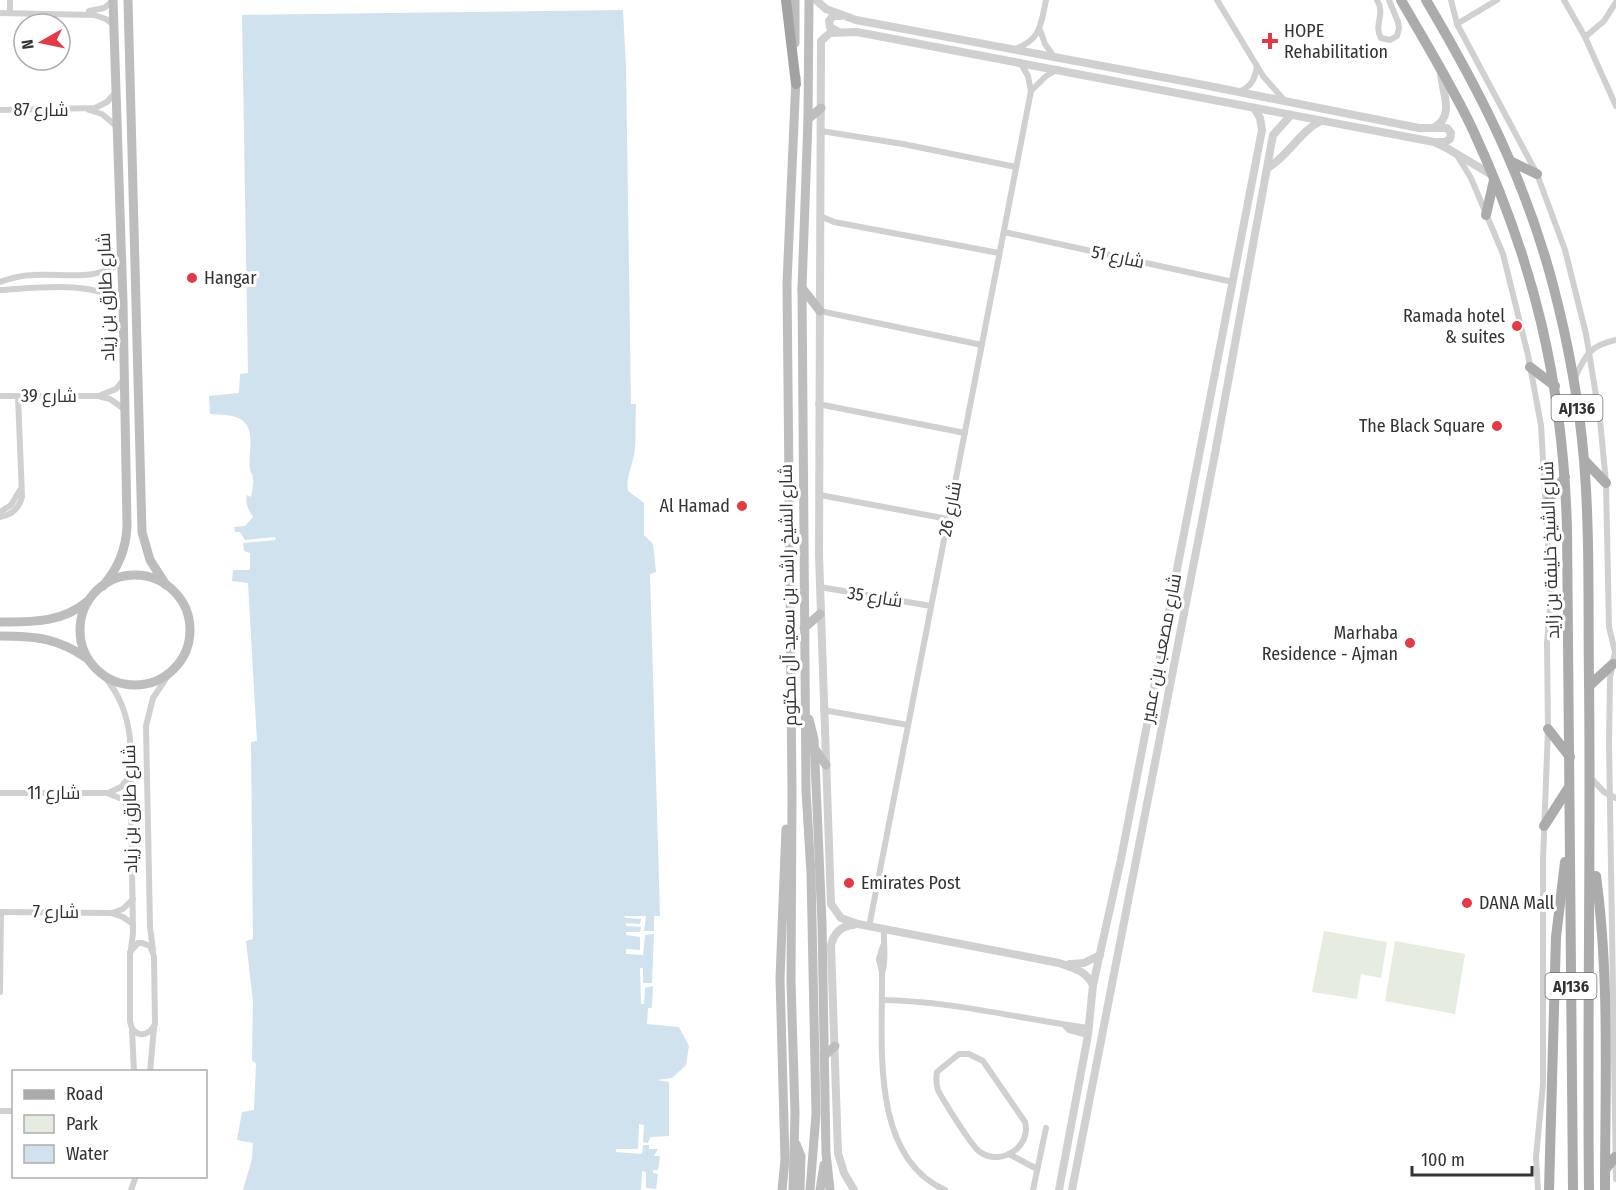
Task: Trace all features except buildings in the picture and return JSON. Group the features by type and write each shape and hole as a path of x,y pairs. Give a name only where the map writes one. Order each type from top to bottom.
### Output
{"highway":[{"path":"786,0 796,84"}],"main road":[{"name":"شارع طارق بن زياد","path":"102,586 118,564 126,539 123,302 113,0"},
{"name":"شارع طارق بن زياد","path":"128,0 142,532 150,560 166,585"},
{"name":"شارع الشيخ راشد بن سعيد آل مكتوم","path":"793,1190 795,1142 791,982 792,792 787,283 796,84 795,0"},
{"name":"شارع الشيخ راشد بن سعيد آل مكتوم","path":"809,0 808,119 802,288 806,791 811,873 816,1114 810,1190"},
{"name":"شارع الشيخ خليفة بن زايد","path":"1401,0 1441,68 1471,126 1494,178 1530,278 1555,386 1565,477 1570,648 1573,1190"},
{"name":"شارع الشيخ خليفة بن زايد","path":"1426,0 1472,79 1512,162 1544,252 1574,381 1584,460 1589,686 1589,1190"},
{"path":"114,25 129,26"},
{"path":"808,119 821,108"},
{"path":"1512,162 1537,174"},
{"path":"1486,215 1494,178"},
{"path":"802,288 820,311"},
{"path":"1530,367 1555,386"},
{"path":"1584,460 1606,483"},
{"path":"1546,507 1565,477"},
{"path":"0,622 53,620 74,611 102,586 117,578 134,575 150,578 166,585 179,598 188,614 190,624 186,652 182,660 169,674 148,684 137,686 114,681 104,676 89,660 67,645 54,640 28,636 0,636"},
{"path":"89,660 81,633 83,614 92,597"},
{"path":"804,628 820,614"},
{"path":"1589,686 1613,664"},
{"path":"806,713 812,730 814,748 822,923 826,1153 830,1190"},
{"path":"1548,729 1570,757"},
{"path":"814,748 826,765"},
{"path":"1544,826 1570,787"},
{"path":"782,1190 784,1160 781,1071 781,936 786,827 792,792"},
{"path":"1549,1190 1556,938 1560,889 1570,841"},
{"path":"1590,846 1600,916 1605,1041 1605,1190"},
{"path":"1605,1041 1615,1027"},
{"path":"824,1056 835,1046"},
{"path":"1543,1065 1552,1081"},
{"path":"795,1142 800,1148 801,1156 800,1190"},
{"path":"818,1190 826,1153"},
{"path":"1605,1170 1615,1157"}],"street":[{"path":"10,0 10,13"},
{"path":"80,14 100,10 113,0"},
{"path":"816,0 826,9 841,16"},
{"path":"1046,0 1040,30 1045,44 1056,58"},
{"path":"1217,0 1270,86 1287,103"},
{"path":"1377,0 1381,14 1378,33 1381,38 1390,40 1397,36 1399,28 1389,0"},
{"path":"1451,0 1457,24 1537,174 1565,250 1586,334 1600,420 1606,483 1609,627 1615,652 1610,683 1616,1179"},
{"path":"1457,24 1497,0"},
{"path":"1564,0 1585,37 1616,106"},
{"path":"1585,37 1604,21 1616,2"},
{"path":"0,13 98,15 114,25"},
{"path":"838,31 830,27 829,21 833,16 1419,129 1447,128 1451,136 1445,142 1434,142 857,32 838,31 826,34 819,45 821,108 818,404 820,614 831,904 841,918 884,930 1059,963 1079,964 1100,955"},
{"path":"1010,50 1024,45 1040,30"},
{"path":"1020,62 1028,76 1031,91"},
{"path":"1235,92 1246,89 1254,81 1257,66"},
{"path":"1434,127 1444,119 1447,110 1441,68"},
{"path":"1031,91 1046,76 1058,69"},
{"name":"شارع 26","path":"869,927 1031,91"},
{"name":"شارع 87","path":"0,110 83,109 101,105 115,93"},
{"path":"1254,108 1260,118 1262,130 1270,127 1274,135 1291,115"},
{"name":"شارع 87","path":"83,109 102,114 116,126"},
{"path":"1269,167 1308,129 1321,121"},
{"name":"شارع مصعب بن عمير","path":"1059,1190 1089,1031 1093,985 1121,859 1262,130"},
{"path":"821,131 903,144 1016,167"},
{"name":"شارع مصعب بن عمير","path":"1072,1190 1109,993 1158,754 1274,135"},
{"path":"1434,142 1494,178"},
{"path":"1455,154 1468,171 1503,254 1530,367 1541,425 1551,597 1547,643 1548,729 1544,826 1543,1065 1542,1104 1536,1157 1538,1190"},
{"path":"820,216 834,222 999,253"},
{"name":"شارع 51","path":"1004,232 1233,282"},
{"path":"0,282 34,274 92,275 103,273 122,262"},
{"path":"0,290 90,289 107,293 123,302"},
{"path":"820,311 982,345"},
{"path":"1586,334 1602,343"},
{"path":"1574,381 1581,364 1589,353 1602,343 1616,340"},
{"name":"شارع 39","path":"0,396 98,396 110,393 124,379"},
{"path":"0,517 13,512 21,503 22,497 18,396"},
{"name":"شارع 39","path":"98,396 115,402 125,410"},
{"path":"818,404 965,433"},
{"path":"0,512 15,500 21,483"},
{"path":"820,495 948,519"},
{"path":"1608,545 1615,551"},
{"name":"شارع 35","path":"820,587 931,606"},
{"name":"شارع طارق بن زياد","path":"150,1070 154,1028 146,726 153,698 169,674"},
{"name":"شارع طارق بن زياد","path":"104,676 117,693 125,711 130,739 133,924 129,957 130,1021 134,1070"},
{"path":"823,710 908,725"},
{"name":"شارع 11","path":"107,794 121,787 130,775"},
{"path":"1590,776 1613,797"},
{"name":"شارع 11","path":"0,793 107,794 122,799 131,810"},
{"path":"111,913 123,909 133,899"},
{"path":"0,912 0,992"},
{"name":"شارع 7","path":"0,912 111,913 133,924"},
{"path":"854,1190 844,1173 838,1153 831,945 840,929 858,924"},
{"path":"884,930 879,959 882,973 885,1087 891,1125 903,1155 910,1164 926,1180 945,1190"},
{"path":"131,949 142,943 153,950"},
{"path":"1059,963 1083,972 1093,985"},
{"path":"882,1000 940,1003 1089,1031"},
{"path":"132,1030 143,1035 154,1028"},
{"path":"1009,1154 1023,1142 1026,1134 1025,1122 983,1061 969,1054 954,1056 937,1072 936,1080 940,1093 980,1153 994,1157 1009,1154 1037,1169"},
{"path":"1033,1190 1046,1128"}],"green space":[{"path":"1324,931 1387,942 1381,978 1361,974 1357,999 1312,992"},
{"path":"1395,941 1465,954 1455,1014 1385,1001"}],"water":[{"path":"623,10 626,67 631,404 636,404 635,448 627,486 628,491 644,503 644,535 653,544 656,572 650,574 660,916 654,916 654,931 644,931 646,916 624,916 641,919 640,924 626,923 626,926 641,927 640,932 626,932 626,935 640,937 640,950 626,949 626,954 643,955 645,935 654,934 652,983 643,983 643,968 640,968 641,1004 644,1004 645,988 653,986 652,1008 648,1008 647,1024 679,1027 689,1046 686,1065 672,1078 657,1080 669,1082 669,1136 650,1137 648,1143 643,1142 644,1125 639,1124 638,1149 616,1149 616,1152 642,1154 643,1145 649,1145 649,1149 658,1149 654,1156 660,1156 658,1170 653,1170 653,1173 658,1174 656,1189 646,1188 646,1172 642,1171 641,1190 243,1190 252,1159 253,1143 237,1140 242,1112 254,1110 256,1064 252,1060 253,1002 246,941 253,939 251,742 257,741 248,583 232,581 233,570 250,570 250,553 244,551 243,543 276,540 275,537 245,540 240,532 235,532 234,527 245,526 253,517 246,501 247,495 251,497 253,483 249,464 249,431 247,425 238,418 210,414 209,396 239,393 240,374 248,373 242,15"}],"place":[{"name":"HOPE Rehabilitation","path":"1270,41"},
{"name":"Hangar","path":"192,278"},
{"name":"Ramada hotel & suites","path":"1517,326"},
{"name":"The Black Square","path":"1497,426"},
{"name":"Al Hamad","path":"742,506"},
{"name":"Marhaba Residence - Ajman","path":"1410,643"},
{"name":"Emirates Post","path":"849,883"},
{"name":"DANA Mall","path":"1467,903"}]}
